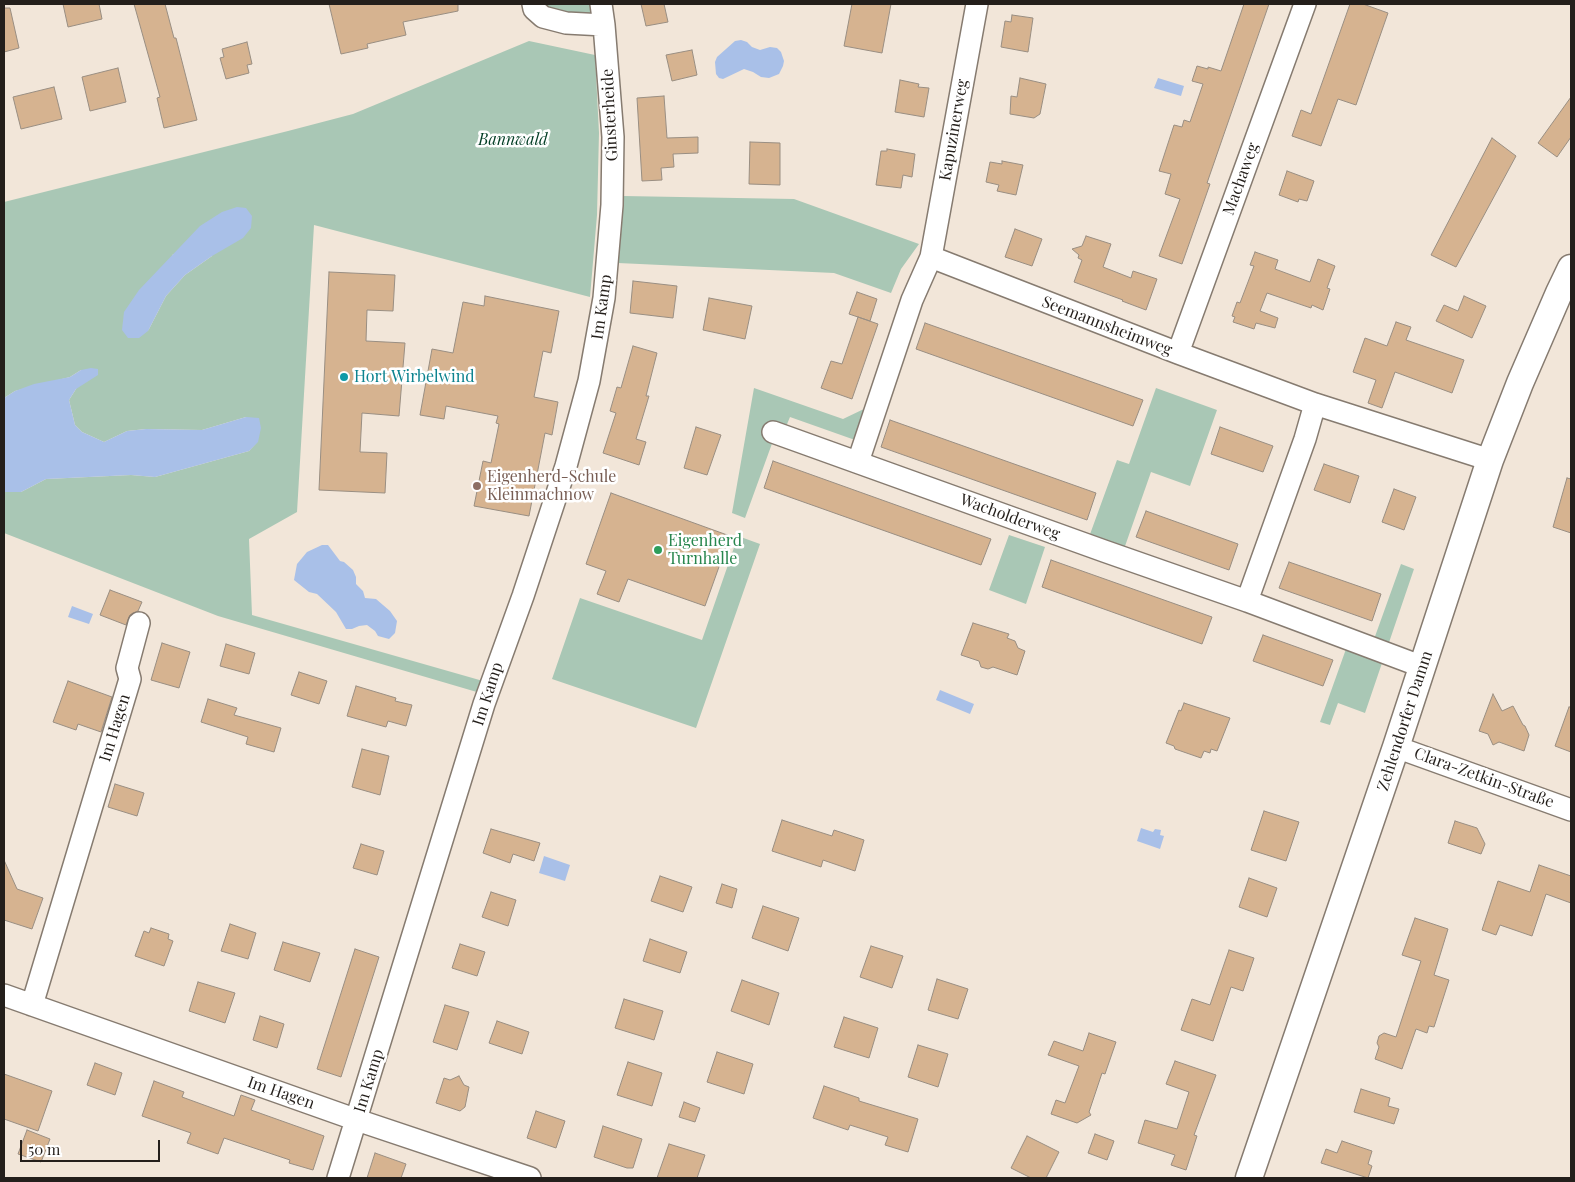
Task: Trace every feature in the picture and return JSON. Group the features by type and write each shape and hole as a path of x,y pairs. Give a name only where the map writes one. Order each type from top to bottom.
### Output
{"main road":[{"name":"Zehlendorfer Damm","path":"1249,1178 1423,667 1490,460 1520,383 1571,268"}],"street":[{"path":"533,4 534,9 543,17 566,23 604,25"},
{"name":"Ginsterheide","path":"601,4 613,137 612,205"},
{"name":"Kapuzinerweg","path":"931,257 977,4"},
{"name":"Machaweg","path":"1178,353 1305,4"},
{"name":"Im Kamp","path":"338,1178 484,704 523,596 566,466 589,381 604,298 612,205"},
{"path":"858,462 912,300 931,257"},
{"name":"Seemannsheimweg","path":"931,257 1178,353 1316,404 1490,460"},
{"path":"1247,601 1316,404"},
{"name":"Wacholderweg","path":"773,432 1247,601 1423,667"},
{"name":"Im Hagen","path":"32,1005 130,679 127,668 139,623"},
{"name":"Clara-Zetkin-Straße","path":"1396,747 1571,810"},
{"name":"Im Hagen","path":"4,995 357,1120 530,1178"}],"green space":[{"path":"533,4 601,4 604,25"},
{"name":"Bannwald","path":"529,41 595,55 599,133 597,215 590,297 314,225 297,512 249,539 252,615 490,683 487,695 218,616 4,533 4,492 21,492 46,479 131,475 155,477 249,451 258,441 246,417 202,430 146,429 127,431 104,442 82,432 75,425 69,400 76,389 81,370 70,377 15,391 4,398 4,202 353,114","holes":["173,254 212,256 185,275 166,296 148,331"]},
{"path":"623,196 794,199 919,244 901,269 891,293 834,273 618,263"},
{"path":"754,388 843,419 866,408 855,440 790,417 785,429 778,427 745,518 732,513"},
{"path":"1156,388 1217,410 1190,486 1151,472 1124,549 1089,537 1117,460 1129,464"},
{"path":"1009,535 1045,547 1026,604 989,590"},
{"path":"738,536 760,544 696,728 552,679 580,598 702,640"},
{"path":"1401,564 1414,569 1365,713 1338,703 1330,725 1320,722 1346,649 1368,656"}],"water":[{"path":"741,40 760,50 770,47 777,48 781,52 784,61 779,74 769,78 761,77 744,69 723,79 719,78 716,74 715,62 717,57 735,41"},
{"path":"1158,78 1184,86 1181,96 1154,88"},
{"path":"237,207 246,208 252,216 251,228 243,238 185,275 166,296 148,331 139,338 128,338 122,330 124,312 139,290 200,226 222,212"},
{"path":"98,369 98,375 76,389 69,400 75,425 82,432 104,442 127,431 146,429 202,430 246,417 259,418 261,428 258,442 249,451 155,477 131,475 46,479 21,492 4,492 4,398 15,391 34,384 70,377 81,370"},
{"path":"322,545 328,545 340,561 353,570 356,584 363,591 365,598 376,599 390,611 397,621 395,633 389,639 378,636 367,625 346,629 336,612 317,594 309,592 294,580 297,564 307,552"},
{"path":"72,606 93,614 89,624 68,617"},
{"path":"940,690 974,704 970,714 936,700"},
{"path":"1141,828 1153,832 1155,829 1161,830 1160,835 1164,836 1160,849 1137,841"},
{"path":"544,856 570,865 565,881 539,873"}],"building":[{"path":"63,4 99,4 102,19 68,27"},
{"path":"134,4 165,4 174,38 176,38 197,120 164,128 157,98 160,97"},
{"path":"329,4 458,4 458,11 403,22 406,35 367,44 368,48 341,54"},
{"path":"641,4 664,4 668,22 646,26"},
{"path":"852,4 891,4 882,53 844,46"},
{"path":"1244,4 1269,4 1207,183 1210,184 1182,264 1159,256 1180,199 1165,194 1171,174 1159,171 1174,125 1182,127 1184,120 1190,122 1203,84 1192,81 1197,66 1221,71"},
{"path":"1350,4 1363,4 1388,13 1356,105 1338,99 1321,146 1292,136 1301,110 1311,114"},
{"path":"4,8 10,8 19,48 4,52"},
{"path":"1012,15 1033,18 1028,52 1001,47 1005,21 1011,22"},
{"path":"247,42 252,64 247,65 249,73 226,79 220,58 224,57 222,49"},
{"path":"692,50 697,75 672,81 666,55"},
{"path":"118,68 126,102 90,111 82,77"},
{"path":"1020,78 1046,84 1040,114 1034,118 1010,114 1011,96 1017,97"},
{"path":"900,80 919,84 918,87 929,88 924,117 895,112"},
{"path":"54,87 62,119 21,129 13,97"},
{"path":"664,96 667,138 698,137 698,153 673,154 674,167 661,168 662,180 642,181 637,98"},
{"path":"1571,97 1571,137 1557,157 1538,143"},
{"path":"1492,138 1516,156 1456,267 1431,255"},
{"path":"750,142 780,143 780,185 749,184"},
{"path":"887,149 915,154 912,177 903,175 901,188 876,185 881,151 887,151"},
{"path":"1002,161 1023,165 1016,195 997,191 999,185 986,182 990,162 1002,164"},
{"path":"1287,171 1314,181 1307,201 1299,199 1298,202 1279,195"},
{"path":"1015,229 1042,239 1032,266 1005,257"},
{"path":"1086,236 1111,244 1103,267 1131,278 1133,271 1157,279 1146,310 1074,282 1082,260 1078,258 1079,255 1072,249 1082,246"},
{"path":"1255,252 1278,260 1275,269 1310,282 1318,259 1335,266 1327,288 1330,289 1323,310 1312,305 1311,308 1267,293 1260,311 1278,318 1275,328 1256,323 1254,329 1233,322 1235,317 1232,316 1237,302 1240,303 1254,266 1250,265"},
{"name":"Hort Wirbelwind","path":"329,272 395,275 393,311 367,310 366,341 405,343 399,416 362,413 360,452 387,453 385,493 319,490"},
{"path":"633,281 677,286 673,318 630,313"},
{"path":"857,292 877,299 870,321 849,314"},
{"path":"485,296 559,311 551,353 543,351 534,397 558,402 552,435 545,433 529,516 474,506 483,461 491,463 499,424 496,423 498,416 446,406 444,419 420,415 432,349 453,353 463,302 484,306"},
{"path":"1464,296 1486,306 1472,338 1436,321 1444,305 1458,311"},
{"path":"709,298 752,306 745,339 703,330"},
{"path":"858,317 878,324 852,399 821,388 831,361 842,364"},
{"path":"1396,322 1411,327 1406,340 1464,360 1452,393 1395,372 1382,408 1368,403 1376,380 1353,372 1365,338 1387,346"},
{"path":"925,323 1143,400 1133,426 916,349"},
{"path":"633,346 657,353 646,396 649,396 636,439 646,442 639,465 603,453 616,413 610,411 617,387 621,388"},
{"path":"890,420 1096,493 1087,520 881,447"},
{"path":"696,427 721,435 707,475 684,468"},
{"path":"1220,427 1273,446 1263,472 1211,454"},
{"path":"773,461 991,539 981,565 764,488"},
{"path":"1324,464 1359,476 1350,503 1314,490"},
{"path":"1567,478 1571,479 1571,533 1553,527"},
{"path":"1394,489 1416,497 1404,530 1382,522"},
{"name":"Eigenherd Turnhalle","path":"611,493 730,536 705,606 628,579 619,602 597,594 606,571 586,564"},
{"path":"1146,511 1238,544 1229,570 1136,537"},
{"path":"1051,560 1212,617 1202,644 1042,587"},
{"path":"1289,562 1381,594 1372,621 1279,588"},
{"path":"110,590 142,602 138,611 130,615 126,625 100,615"},
{"path":"973,623 1009,634 1007,638 1015,641 1018,648 1025,651 1017,675 993,667 988,669 981,667 979,661 961,655"},
{"path":"1263,635 1333,660 1323,686 1253,661"},
{"path":"162,643 190,652 179,688 151,680"},
{"path":"226,644 255,653 249,674 220,666"},
{"path":"299,672 327,681 319,704 291,695"},
{"path":"68,681 112,697 101,732 78,724 76,730 53,722"},
{"path":"356,686 396,698 395,701 412,705 406,726 388,721 386,727 347,716"},
{"path":"1493,694 1502,711 1513,706 1525,726 1529,735 1524,751 1499,742 1493,745 1488,734 1479,731"},
{"path":"208,699 237,708 234,715 281,728 274,752 246,744 248,737 201,722"},
{"path":"1184,703 1230,718 1217,751 1211,749 1210,753 1204,751 1201,758 1175,749 1174,746 1166,743 1179,710 1181,711"},
{"path":"1569,707 1571,707 1571,752 1555,746"},
{"path":"362,749 389,756 380,795 352,787"},
{"path":"115,784 144,793 137,816 108,807"},
{"path":"1264,811 1299,822 1286,861 1251,850"},
{"path":"782,820 832,836 834,830 864,840 855,871 823,860 821,867 772,851"},
{"path":"1455,821 1477,828 1485,844 1481,854 1448,843"},
{"path":"491,829 540,843 534,861 513,854 510,863 483,853"},
{"path":"361,844 384,851 377,875 353,868"},
{"path":"4,860 17,889 43,898 32,929 4,920"},
{"path":"1539,865 1571,876 1571,903 1546,894 1532,936 1500,925 1496,935 1482,930 1498,881 1530,892"},
{"path":"660,876 692,887 683,912 651,901"},
{"path":"1249,878 1277,888 1267,917 1239,907"},
{"path":"722,884 737,889 732,908 716,903"},
{"path":"491,892 516,900 508,926 482,917"},
{"path":"763,906 799,918 788,951 752,938"},
{"path":"1415,918 1448,929 1434,975 1449,980 1434,1027 1429,1026 1427,1033 1416,1029 1402,1069 1375,1059 1379,1047 1377,1043 1379,1036 1384,1033 1396,1037 1421,961 1402,955"},
{"path":"230,924 256,933 248,959 221,951"},
{"path":"151,928 169,934 168,939 173,941 164,966 135,956 144,931 149,933"},
{"path":"650,939 687,952 680,973 643,961"},
{"path":"283,942 320,953 310,982 274,970"},
{"path":"460,944 485,952 477,976 452,968"},
{"path":"871,946 903,956 892,988 860,977"},
{"path":"355,949 379,957 341,1077 317,1069"},
{"path":"1229,950 1254,958 1243,991 1231,987 1213,1041 1181,1030 1192,999 1210,1005"},
{"path":"937,979 968,989 958,1019 928,1010"},
{"path":"742,980 779,993 769,1025 731,1011"},
{"path":"198,982 235,993 225,1023 189,1011"},
{"path":"624,999 663,1011 654,1040 615,1028"},
{"path":"445,1005 469,1012 457,1050 433,1042"},
{"path":"260,1016 284,1024 277,1048 253,1040"},
{"path":"844,1017 878,1028 869,1058 834,1047"},
{"path":"497,1021 529,1032 522,1054 489,1043"},
{"path":"1089,1033 1116,1042 1105,1074 1102,1073 1089,1112 1091,1115 1077,1123 1051,1114 1056,1100 1065,1103 1079,1066 1048,1055 1054,1041 1083,1051"},
{"path":"918,1045 948,1054 938,1087 908,1077"},
{"path":"717,1052 753,1064 744,1094 707,1082"},
{"path":"1175,1061 1216,1075 1194,1135 1197,1136 1186,1170 1171,1165 1175,1155 1138,1143 1145,1120 1177,1129 1189,1092 1166,1084"},
{"path":"628,1062 662,1073 652,1106 617,1095"},
{"path":"95,1063 122,1073 115,1095 87,1085"},
{"path":"4,1074 52,1091 38,1131 4,1119"},
{"path":"459,1076 464,1085 469,1087 465,1107 460,1111 436,1103 444,1078 450,1080"},
{"path":"154,1081 184,1092 182,1097 234,1116 241,1095 255,1100 251,1110 324,1136 313,1170 289,1163 290,1160 224,1138 218,1154 187,1143 191,1133 142,1116"},
{"path":"824,1086 859,1098 859,1101 918,1119 908,1152 885,1145 888,1137 850,1125 848,1130 813,1118"},
{"path":"1361,1089 1390,1098 1388,1106 1399,1109 1394,1124 1354,1112"},
{"path":"684,1102 700,1108 695,1122 679,1117"},
{"path":"536,1111 565,1121 556,1148 527,1138"},
{"path":"603,1126 642,1139 633,1168 627,1168 594,1157"},
{"path":"27,1130 50,1139 41,1162 18,1154"},
{"path":"1095,1134 1114,1141 1107,1160 1088,1153"},
{"path":"1027,1136 1059,1152 1046,1178 1031,1178 1011,1168"},
{"path":"1342,1141 1372,1151 1368,1164 1372,1166 1368,1178 1321,1163 1326,1149 1337,1153"},
{"path":"669,1144 705,1155 697,1178 657,1178"},
{"path":"375,1153 406,1164 401,1178 367,1178"}],"place":[{"name":"Hort Wirbelwind","path":"344,377"},
{"name":"Eigenherd-Schule Kleinmachnow","path":"477,486"},
{"name":"Eigenherd Turnhalle","path":"658,550"}]}
